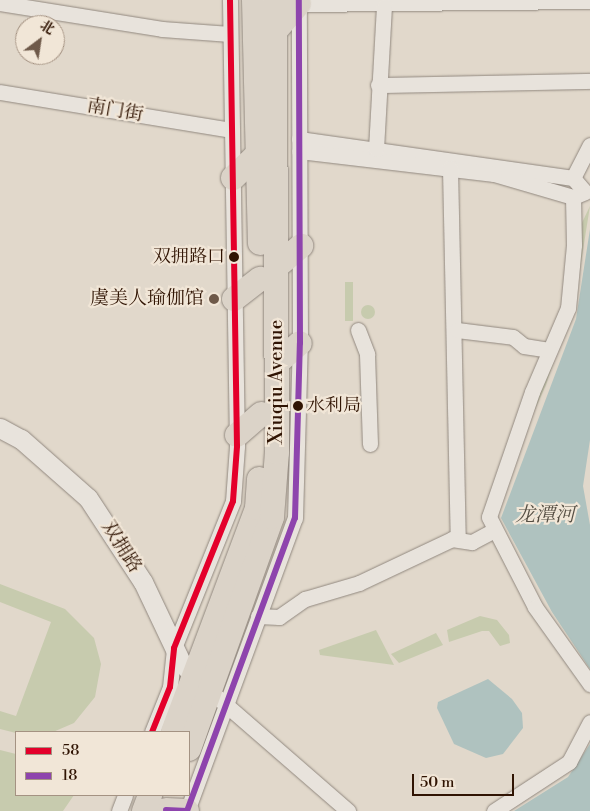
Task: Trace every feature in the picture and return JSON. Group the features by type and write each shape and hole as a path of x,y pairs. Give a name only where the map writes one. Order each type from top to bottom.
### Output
{"main road":[{"name":"Xiuqiu Avenue","path":"190,746 272,517 277,364 258,154 254,0"},
{"name":"Xiuqiu Avenue","path":"174,731 209,690 256,508 268,273 276,30 275,0"},
{"path":"276,30 299,2"},
{"path":"233,178 258,154"},
{"path":"234,299 301,246"},
{"path":"277,364 300,343"},
{"path":"237,435 261,414"}],"street":[{"path":"152,731 170,687 174,648 231,508 237,435 233,178 230,130 230,0"},
{"path":"190,770 220,730 209,690 258,616 289,545 295,518 301,246 299,2 384,6 526,1 590,1"},
{"path":"0,3 162,28 230,34"},
{"path":"376,149 378,85 384,6"},
{"path":"378,85 590,81"},
{"name":"南门街","path":"0,92 230,130"},
{"path":"299,145 376,149 573,178 583,193 574,245 568,308 549,350 493,501 489,517 493,531 545,623 590,684"},
{"path":"299,145 494,174 583,193"},
{"path":"573,178 590,145"},
{"path":"450,168 457,330 458,539"},
{"path":"358,330 367,354 370,444"},
{"path":"457,330 512,337 524,346 549,350"},
{"name":"双拥路","path":"0,428 21,439 88,498 135,568 174,648 209,690"},
{"path":"258,616 278,617 305,599 359,583 458,539 472,542 493,531"},
{"path":"209,690 348,811"},
{"path":"494,811 569,762 590,722"},
{"path":"119,811 125,796"}],"green space":[{"path":"590,206 572,319 558,351 578,231"},
{"path":"345,282 353,282 353,321 345,321"},
{"path":"365,305 371,305 375,312 371,319 365,319 361,315 361,309"},
{"path":"555,357 546,385 524,434 533,395"},
{"path":"0,584 65,609 94,638 101,664 95,697 74,723 55,731 15,731 15,733 0,729 0,711 16,716 51,622 0,602"},
{"path":"480,616 497,620 509,635 510,643 500,646 489,631 482,631 449,642 447,630"},
{"path":"376,630 394,665 320,655 319,650"},
{"path":"436,633 443,645 399,663 391,654"},
{"path":"0,750 15,754 15,796 73,796 63,811 0,811"}],"water":[{"name":"龙潭河","path":"590,229 590,440 583,486 590,525 590,669 552,612 501,518 576,319"},
{"path":"488,679 512,699 522,713 523,728 503,754 486,758 454,744 437,708 438,702"},
{"path":"590,744 590,811 514,811 568,777"}],"transit line":[{"name":"58","path":"152,731 170,687 174,648 233,501 237,446 230,0"},
{"name":"18","path":"166,810 187,811 295,518 300,343 299,0"}],"place":[{"name":"双拥路口","path":"234,257"},
{"name":"虞美人瑜伽馆","path":"214,299"},
{"name":"水利局","path":"298,406"}]}
